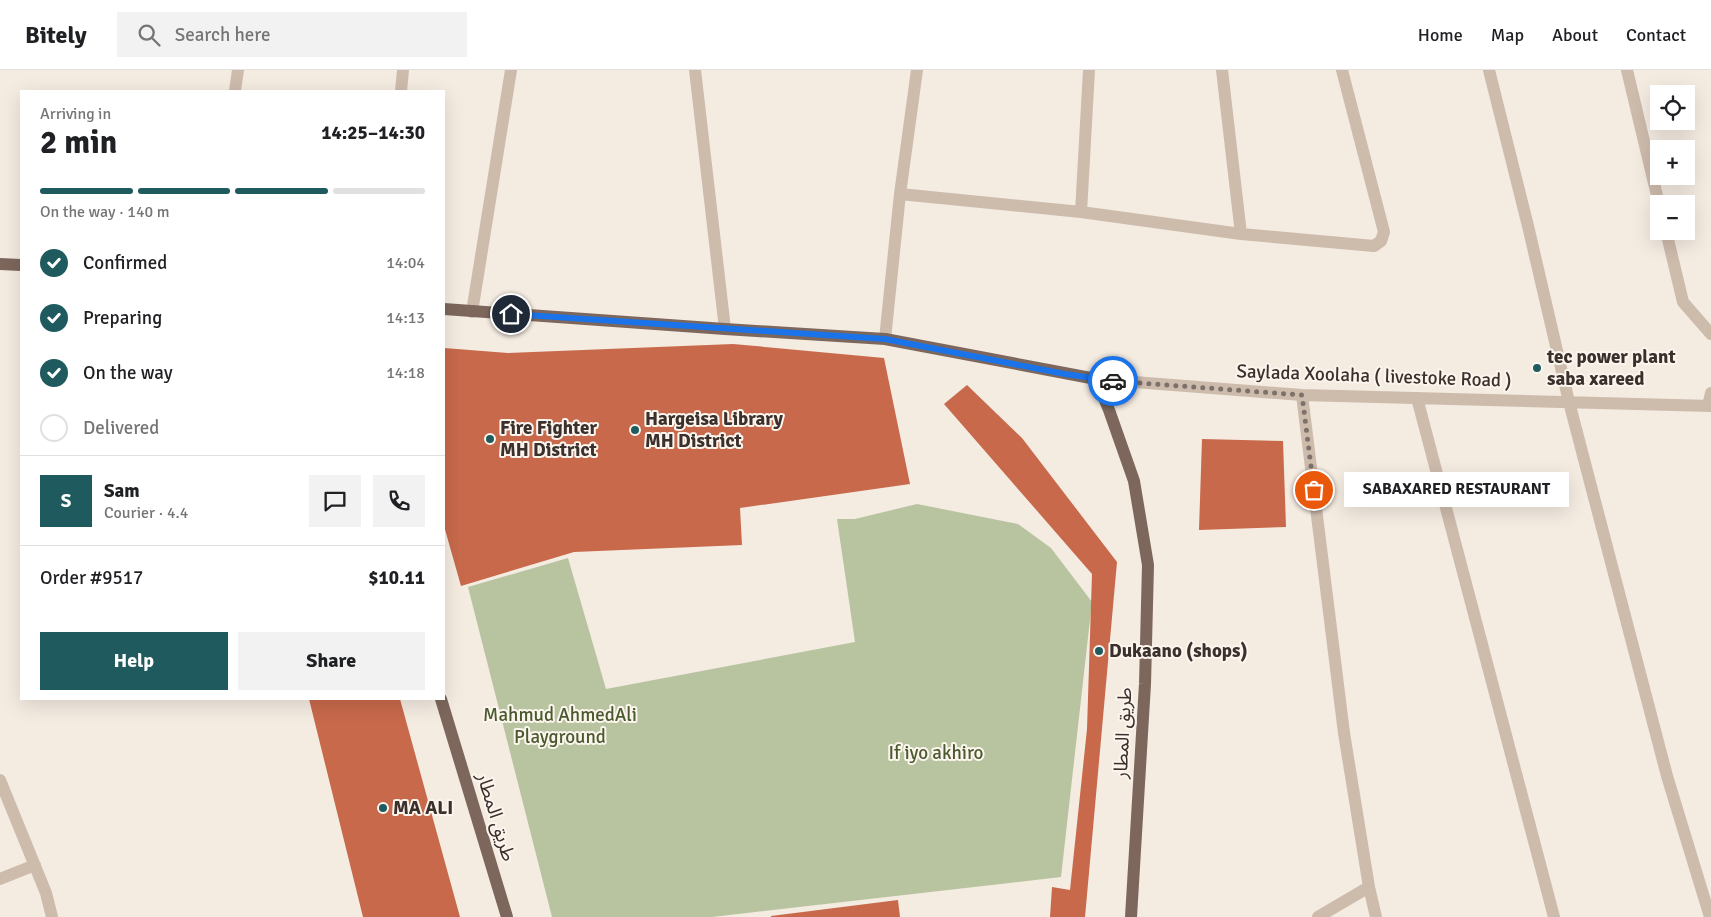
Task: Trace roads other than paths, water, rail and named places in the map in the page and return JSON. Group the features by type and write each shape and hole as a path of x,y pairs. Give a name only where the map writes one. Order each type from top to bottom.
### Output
{"main road":[{"path":"0,264 20,265"},
{"path":"445,309 885,339 1096,380"},
{"name":"طريق المطار","path":"1096,380 1109,410 1134,481 1148,565 1145,684 1131,917"},
{"name":"طريق المطار","path":"441,700 507,917"}],"street":[{"path":"235,90 238,70"},
{"path":"400,90 403,70"},
{"path":"472,312 511,70"},
{"path":"695,70 725,329"},
{"path":"885,339 900,194 917,70"},
{"path":"1081,212 1089,70"},
{"path":"1222,70 1241,234"},
{"path":"900,194 1081,212 1241,234 1374,246 1381,241 1384,232 1342,70"},
{"path":"1489,70 1569,402 1667,776 1710,917"},
{"path":"1627,70 1657,195"},
{"path":"1668,240 1683,302 1711,334"},
{"name":"Saylada Xoolaha ( livestoke Road )","path":"1096,380 1302,395 1710,406"},
{"path":"1710,406 1711,393"},
{"path":"1302,395 1344,733 1369,887 1376,917"},
{"path":"1417,398 1554,917"},
{"path":"0,780 46,893 52,917"},
{"path":"0,879 35,865"},
{"path":"1318,917 1369,887"}],"place":[{"name":"tec power plant saba xareed","path":"1537,368"},
{"name":"Hargeisa Library MH District","path":"635,430"},
{"name":"Fire Fighter MH District","path":"490,439"},
{"name":"SABAXARED RESTAURANT","path":"1314,490"},
{"name":"Dukaano (shops)","path":"1099,651"},
{"name":"MA ALI","path":"383,808"}],"park label":[{"name":"Mahmud AhmedAli Playground","path":"560,726"},
{"name":"If iyo akhiro","path":"936,753"}]}
